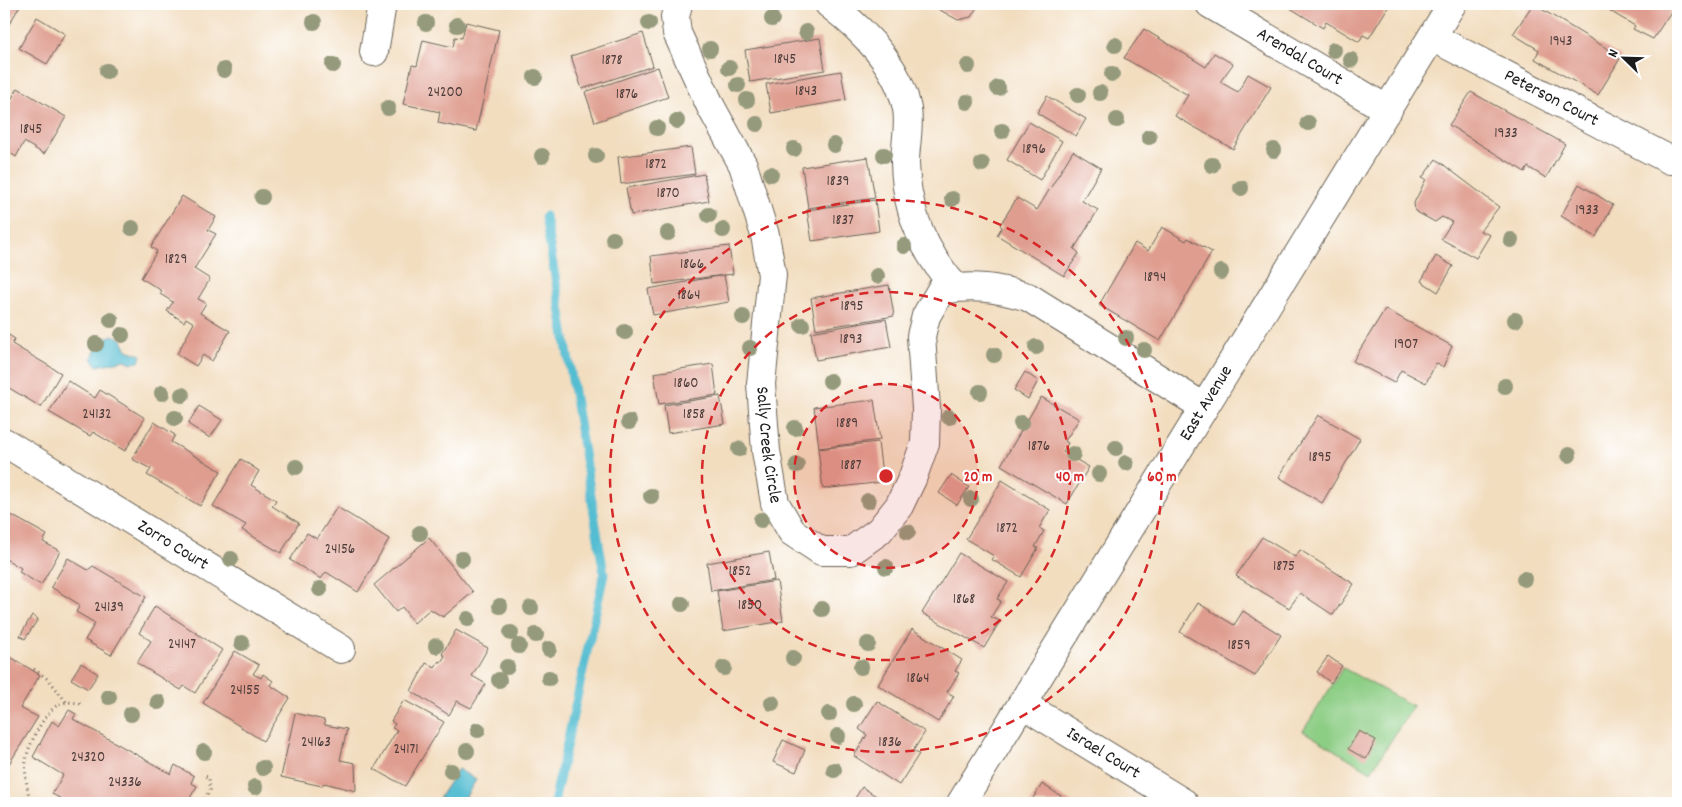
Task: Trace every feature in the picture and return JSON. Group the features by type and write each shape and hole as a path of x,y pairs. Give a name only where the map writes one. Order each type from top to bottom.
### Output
{"street":[{"path":"374,52 382,4"},
{"name":"Sally Creek Circle","path":"678,4 675,17 677,33 711,107 743,165 765,234 772,276 761,384 766,451 775,503 792,532 821,551 851,552 879,531 899,506 912,480 925,443 926,409 921,336 926,316 941,290 956,287"},
{"path":"829,4 862,30 877,48 899,88 907,109 906,192 921,235 940,269 956,287 996,288 1028,297 1204,407"},
{"name":"Arendal Court","path":"1210,4 1388,110"},
{"name":"East Avenue","path":"961,803 1452,4"},
{"name":"Peterson Court","path":"1432,37 1670,160"},
{"name":"Zorro Court","path":"4,442 341,650"},
{"name":"Israel Court","path":"1022,704 1184,803"}],"path":[{"path":"34,669 50,680 66,703"},
{"path":"30,803 26,761 32,741 48,714 57,705 66,703 84,705"},
{"path":"203,775 209,778 210,790 203,802 209,803"}],"green space":[{"path":"1343,668 1413,706 1371,772 1303,731"}],"water":[{"path":"112,335 121,338 127,350 141,355 139,362 132,363 125,360 97,366 92,358 99,342"},
{"path":"458,769 476,780 462,803 436,803"}],"building":[{"path":"4,4 21,4 4,33"},
{"path":"929,4 979,4 971,17 958,20"},
{"path":"1293,4 1390,4 1369,38 1363,35 1359,42 1326,22 1323,28 1290,8"},
{"path":"1533,4 1621,57 1598,95 1535,59 1539,50 1513,34"},
{"path":"1614,4 1676,4 1653,39 1633,29 1635,26 1610,11"},
{"path":"37,17 65,34 47,64 19,48"},
{"path":"466,22 499,30 476,131 438,123 440,112 403,104 412,65 417,66 423,40 453,47 455,37 462,38"},
{"path":"1144,29 1206,67 1214,53 1233,64 1220,82 1238,92 1248,74 1271,87 1233,149 1175,116 1188,95 1124,58"},
{"path":"643,33 653,66 582,89 571,56"},
{"path":"820,38 825,70 750,82 745,50"},
{"path":"658,67 668,97 595,122 585,92"},
{"path":"841,71 846,100 771,113 766,84"},
{"path":"18,88 66,117 44,154 24,142 16,157 4,149 4,111"},
{"path":"1471,92 1565,144 1546,178 1528,167 1525,172 1449,125"},
{"path":"1047,96 1086,119 1076,136 1037,113"},
{"path":"1029,122 1062,141 1040,180 1007,160"},
{"path":"691,147 695,174 621,184 618,157"},
{"path":"1073,151 1101,168 1082,201 1098,210 1074,249 1079,253 1064,276 997,235 1002,227 1000,225 1017,198 1037,210"},
{"path":"868,157 875,198 808,208 802,167"},
{"path":"1436,159 1499,207 1480,231 1490,235 1476,258 1441,239 1452,222 1442,217 1435,222 1415,211 1414,203 1426,179 1422,178"},
{"path":"704,174 709,201 631,215 626,188"},
{"path":"1579,184 1613,205 1596,237 1561,216"},
{"path":"182,196 216,217 208,230 216,234 194,269 210,279 198,299 206,303 200,313 230,331 212,361 203,355 196,366 177,354 194,323 186,318 184,322 167,311 173,302 160,294 162,291 141,278 157,251 151,247"},
{"path":"875,200 879,231 812,241 807,210"},
{"path":"1162,227 1186,241 1188,238 1212,252 1160,341 1099,305 1135,243 1148,251"},
{"path":"729,246 733,274 654,284 651,256"},
{"path":"1436,256 1453,266 1438,292 1421,281"},
{"path":"724,275 729,302 653,315 648,289"},
{"path":"889,285 894,316 816,329 811,298"},
{"path":"1385,309 1452,346 1443,367 1436,363 1426,383 1401,370 1394,383 1353,361"},
{"path":"886,319 891,347 816,360 811,332"},
{"path":"4,332 15,339 12,344 61,373 41,407 4,385"},
{"path":"713,364 717,395 659,404 654,373"},
{"path":"1025,372 1038,381 1028,399 1014,390"},
{"path":"68,381 95,398 100,390 145,418 125,451 93,432 90,436 49,412"},
{"path":"720,396 725,424 668,433 664,405"},
{"path":"1041,397 1079,419 1065,441 1068,443 1063,452 1089,467 1067,504 1001,465"},
{"path":"874,400 880,440 819,448 814,407"},
{"path":"199,406 222,420 210,438 188,424"},
{"path":"1318,415 1360,439 1322,503 1279,477"},
{"path":"154,422 175,435 171,442 221,471 200,506 147,475 151,469 132,459"},
{"path":"878,442 883,482 823,489 818,449"},
{"path":"241,459 259,471 251,485 276,500 272,506 299,523 281,553 242,530 246,525 213,506"},
{"path":"951,475 969,487 957,505 939,493"},
{"path":"1002,480 1050,510 1039,528 1044,531 1035,547 1038,548 1021,577 991,559 994,556 966,539"},
{"path":"337,507 389,539 358,592 326,572 321,579 290,560 307,533 317,539"},
{"path":"4,511 47,535 43,542 60,551 41,585 19,572 21,568 4,558"},
{"path":"1262,537 1295,557 1300,550 1354,584 1333,615 1300,593 1289,608 1236,576"},
{"path":"429,538 473,592 443,617 430,609 414,623 402,607 396,612 374,585"},
{"path":"769,552 774,580 711,591 707,563"},
{"path":"959,553 1008,582 997,599 1001,601 991,617 1000,621 984,648 922,613"},
{"path":"68,558 88,570 93,566 146,597 111,655 85,640 95,623 76,612 80,605 51,587"},
{"path":"777,581 783,621 723,631 717,591"},
{"path":"1198,603 1234,625 1243,611 1281,635 1255,676 1180,632"},
{"path":"155,606 222,650 195,693 184,686 181,690 137,663 151,641 139,633"},
{"path":"32,615 38,619 25,639 20,636"},
{"path":"912,629 962,660 955,671 959,673 947,692 954,696 938,722 878,685"},
{"path":"456,630 488,648 472,676 486,684 471,708 457,701 449,715 411,691 426,663 435,667 439,661 441,662 445,656 442,654"},
{"path":"235,651 259,665 253,674 261,678 263,674 273,681 270,685 290,698 263,741 203,703"},
{"path":"4,653 40,675 20,708 38,717 4,772"},
{"path":"1328,656 1342,666 1331,683 1317,672"},
{"path":"81,663 98,674 88,689 71,679"},
{"path":"404,700 444,722 405,786 374,769 397,730 392,728 395,724 391,721"},
{"path":"877,701 925,732 913,751 919,754 899,785 854,756 867,735 859,729"},
{"path":"69,710 76,714 73,719 171,774 175,765 194,776 191,783 197,786 187,803 69,803 52,794 63,775 33,757 52,721 59,726"},
{"path":"295,713 324,720 325,725 347,729 340,760 355,763 356,791 324,783 322,786 281,777"},
{"path":"1359,731 1376,740 1366,759 1348,749"},
{"path":"783,740 805,750 796,772 773,762"},
{"path":"1042,784 1072,803 1030,803"},
{"path":"862,787 887,803 852,803"}],"waterway":[{"path":"545,216 604,574 554,803"}]}
